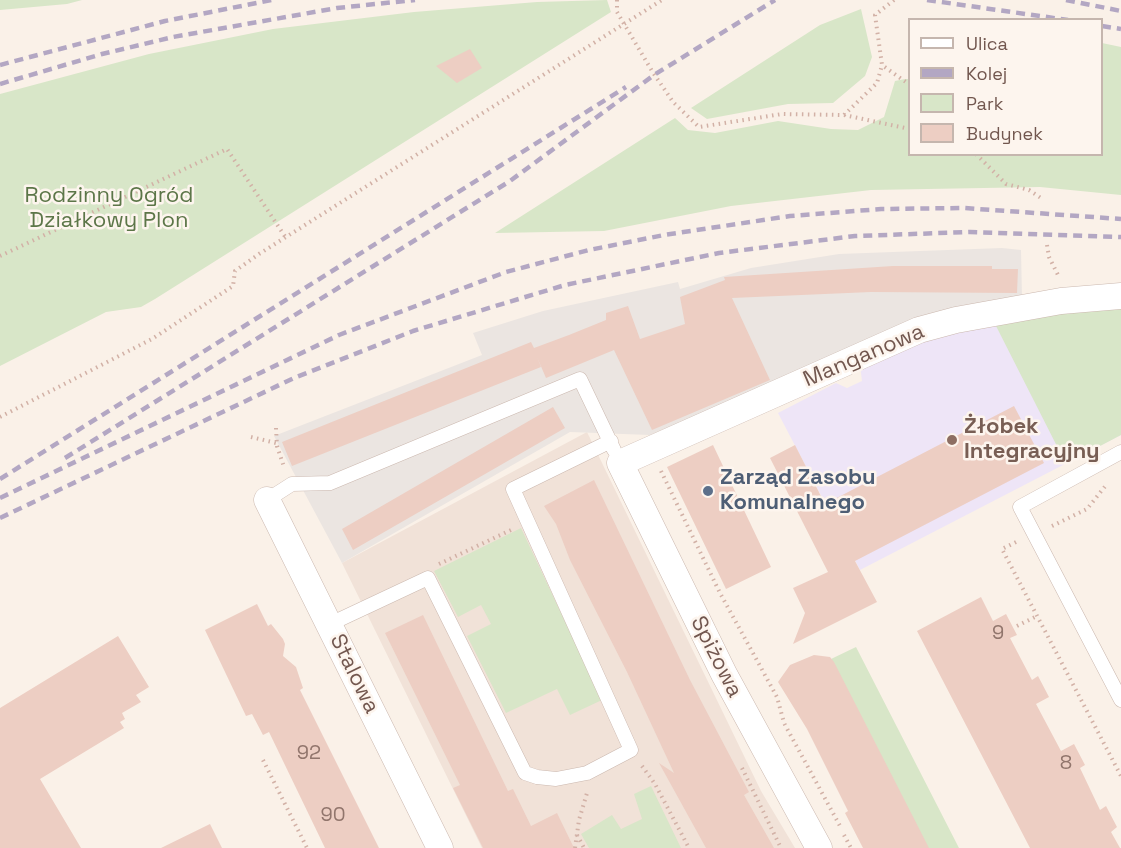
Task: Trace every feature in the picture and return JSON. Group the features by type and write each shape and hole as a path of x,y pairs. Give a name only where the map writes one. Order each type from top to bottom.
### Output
{"street":[{"name":"Manganowa","path":"615,452 919,330 956,320 1061,301 1121,296"},
{"name":"Spiżowa","path":"615,452 724,674 819,848"},
{"name":"Stalowa","path":"267,500 440,848"}],"lane":[{"path":"267,500 292,484 330,483 580,379 615,452 513,489 631,750 587,773 556,779 537,777 525,772 428,578 330,624"},
{"path":"1121,452 1020,507 1121,700"}],"path":[{"path":"616,0 617,12 623,24 673,102 699,127 782,114 844,115 908,129"},
{"path":"0,417 152,339 232,286 235,271 662,0"},
{"path":"844,115 877,83 882,65 875,15 894,0"},
{"path":"882,65 908,84"},
{"path":"0,256 226,149 286,238"},
{"path":"978,156 990,172 1006,184 1029,190 1041,198"},
{"path":"1047,245 1049,257 1057,271 1061,301"},
{"path":"276,428 276,443 292,484"},
{"path":"251,437 276,443"},
{"path":"658,464 720,594 777,697 784,723 851,848"},
{"path":"1111,479 1087,509 1002,549 1121,776"},
{"path":"428,578 433,567 528,522"},
{"path":"1017,626 1037,616"},
{"path":"631,750 655,784 689,848"},
{"path":"263,760 307,848"},
{"path":"575,848 590,783 587,773"},
{"path":"577,835 584,848"}],"shaded area":[{"path":"1002,248 1021,250 1022,298 782,380 650,435 570,432 342,563 274,436 482,355 473,333 543,311 678,282 680,289 751,268 839,254"},
{"name":"Żłobek Integracyjny","path":"1121,309 1121,435 860,570 778,413 836,383 847,388 862,381 860,365 920,341 994,322"},
{"path":"587,432 761,791 795,848 482,848 342,563"}],"green space":[{"path":"0,0 82,0 67,4 0,10"},
{"name":"Rodzinny Ogród Działkowy Plon","path":"607,0 611,12 155,299 141,307 106,312 0,366 0,94 149,54 273,29 414,12 537,2"},
{"path":"861,9 872,57 865,76 833,103 788,104 707,119 691,108 820,25"},
{"path":"1103,43 1121,47 1121,195 1040,187 871,190 731,206 604,231 495,233 675,118 688,130 715,133 778,121 831,129 858,130 884,117 895,81 908,79 908,156 1103,156"},
{"path":"1089,308 1121,309 1121,435 1066,464 994,322"},
{"path":"521,528 602,700 570,715 557,689 506,713 467,636 491,624 481,605 458,617 434,571"},
{"path":"856,647 959,848 927,848 831,659"},
{"path":"651,786 681,848 589,848 581,834 612,815 621,829 642,819 634,794"}],"building":[{"path":"470,49 482,68 457,83 436,66"},
{"path":"893,266 992,266 992,269 1018,269 1017,293 871,292 732,298 770,380 652,430 614,350 546,378 537,357 541,367 292,466 282,442 531,342 534,348 569,335 606,320 606,313 628,306 640,339 685,324 680,297 725,280 724,277"},
{"path":"1014,406 1044,463 855,561 877,602 793,644 805,613 793,588 828,572 770,458 795,445 825,504"},
{"path":"553,407 565,428 353,550 342,529"},
{"path":"713,445 771,567 726,589 667,467"},
{"path":"594,480 690,680 749,792 744,795 774,848 706,848 659,763 674,773 627,672 570,560 556,524 544,506"},
{"path":"981,597 993,621 1006,614 1017,635 1010,638 1032,680 1038,676 1049,697 1036,704 1061,751 1074,744 1085,765 1080,768 1100,810 1106,806 1117,827 1111,832 1120,848 1030,848 917,631"},
{"path":"257,604 268,626 271,624 283,639 285,644 283,656 296,667 303,688 300,690 379,848 325,848 269,732 263,735 252,714 246,716 205,630"},
{"path":"423,615 508,791 513,789 531,826 557,813 574,848 483,848 453,788 460,785 385,633"},
{"path":"118,636 149,687 136,695 141,702 122,713 125,719 120,722 124,728 40,779 81,848 0,848 0,708"},
{"path":"814,655 830,657 834,662 929,848 863,848 845,813 848,811 807,729 778,682 790,665"},
{"path":"210,824 222,848 161,848"}],"railway":[{"path":"0,65 165,21 272,0"},
{"path":"0,84 102,54 173,37 337,8 415,0"},
{"path":"65,458 510,181 654,75 775,0"},
{"path":"927,0 1054,18"},
{"path":"1066,0 1121,11"},
{"path":"1103,26 1121,29"},
{"path":"0,479 626,87"},
{"path":"0,498 339,335 506,272 589,250 664,235 790,216 881,209 964,208 1121,219"},
{"path":"0,518 294,378 413,331 565,285 719,253 855,236 970,232 1121,237"}],"place":[{"name":"Żłobek Integracyjny","path":"952,440"},
{"name":"Zarząd Zasobu Komunalnego","path":"708,491"}]}
